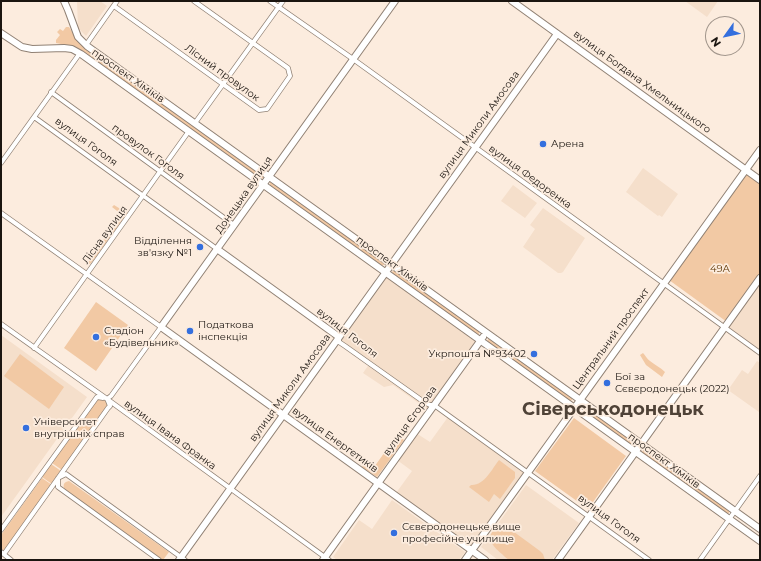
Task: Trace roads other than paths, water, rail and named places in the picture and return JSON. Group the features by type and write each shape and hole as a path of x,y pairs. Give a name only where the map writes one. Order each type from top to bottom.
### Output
{"street":[{"name":"проспект Хіміків","path":"64,1 78,37 86,45 760,529"},
{"path":"86,45 117,1"},
{"name":"Лісний провулок","path":"114,6 259,110 267,109 290,76 288,68 194,1"},
{"name":"вулиця Федоренка","path":"270,1 353,59 760,353"},
{"path":"195,123 283,1"},
{"name":"Донецька вулиця","path":"1,530 97,397 106,399 111,396 395,1"},
{"name":"вулиця Богдана Хмельницького","path":"512,1 760,180"},
{"name":"проспект Хіміків","path":"1,32 22,47 36,49 64,48 72,49 80,53 760,541"},
{"name":"вулиця Миколи Амосова","path":"182,559 230,489 385,272 557,34"},
{"path":"1,163 80,53"},
{"name":"провулок Гоголя","path":"51,92 234,225"},
{"name":"вулиця Гоголя","path":"34,117 339,337 339,342 424,402 434,405 650,560"},
{"name":"Лісна вулиця","path":"34,348 189,131"},
{"name":"Центральний проспект","path":"465,560 760,150"},
{"path":"1,213 86,274"},
{"name":"вулиця Енергетиків","path":"86,274 485,560"},
{"path":"558,560 760,278"},
{"name":"вулиця Івана Франка","path":"1,324 325,559"},
{"name":"вулиця Єгорова","path":"325,559 486,333"},
{"path":"11,560 2,553 110,406 106,399"},
{"path":"58,478 66,474 182,559"},
{"path":"700,560 760,476"},
{"path":"58,478 58,487 160,560"}],"place":[{"name":"Арена","path":"543,144"},
{"name":"Відділення зв'язку №1","path":"200,247"},
{"name":"Податкова інспекція","path":"190,331"},
{"name":"Стадіон «Будівельник»","path":"96,337"},
{"name":"Укрпошта №93402","path":"534,354"},
{"name":"Бої за Сєвєродонецьк (2022)","path":"607,383"},
{"name":"Університет внутрішніх справ","path":"26,428"},
{"name":"Сєвєродонецьке вище професійне училище","path":"394,533"}],"district":[{"name":"Сіверськодонецьк","path":"613,410"}],"park label":[{"name":"49А","path":"720,269"}]}
